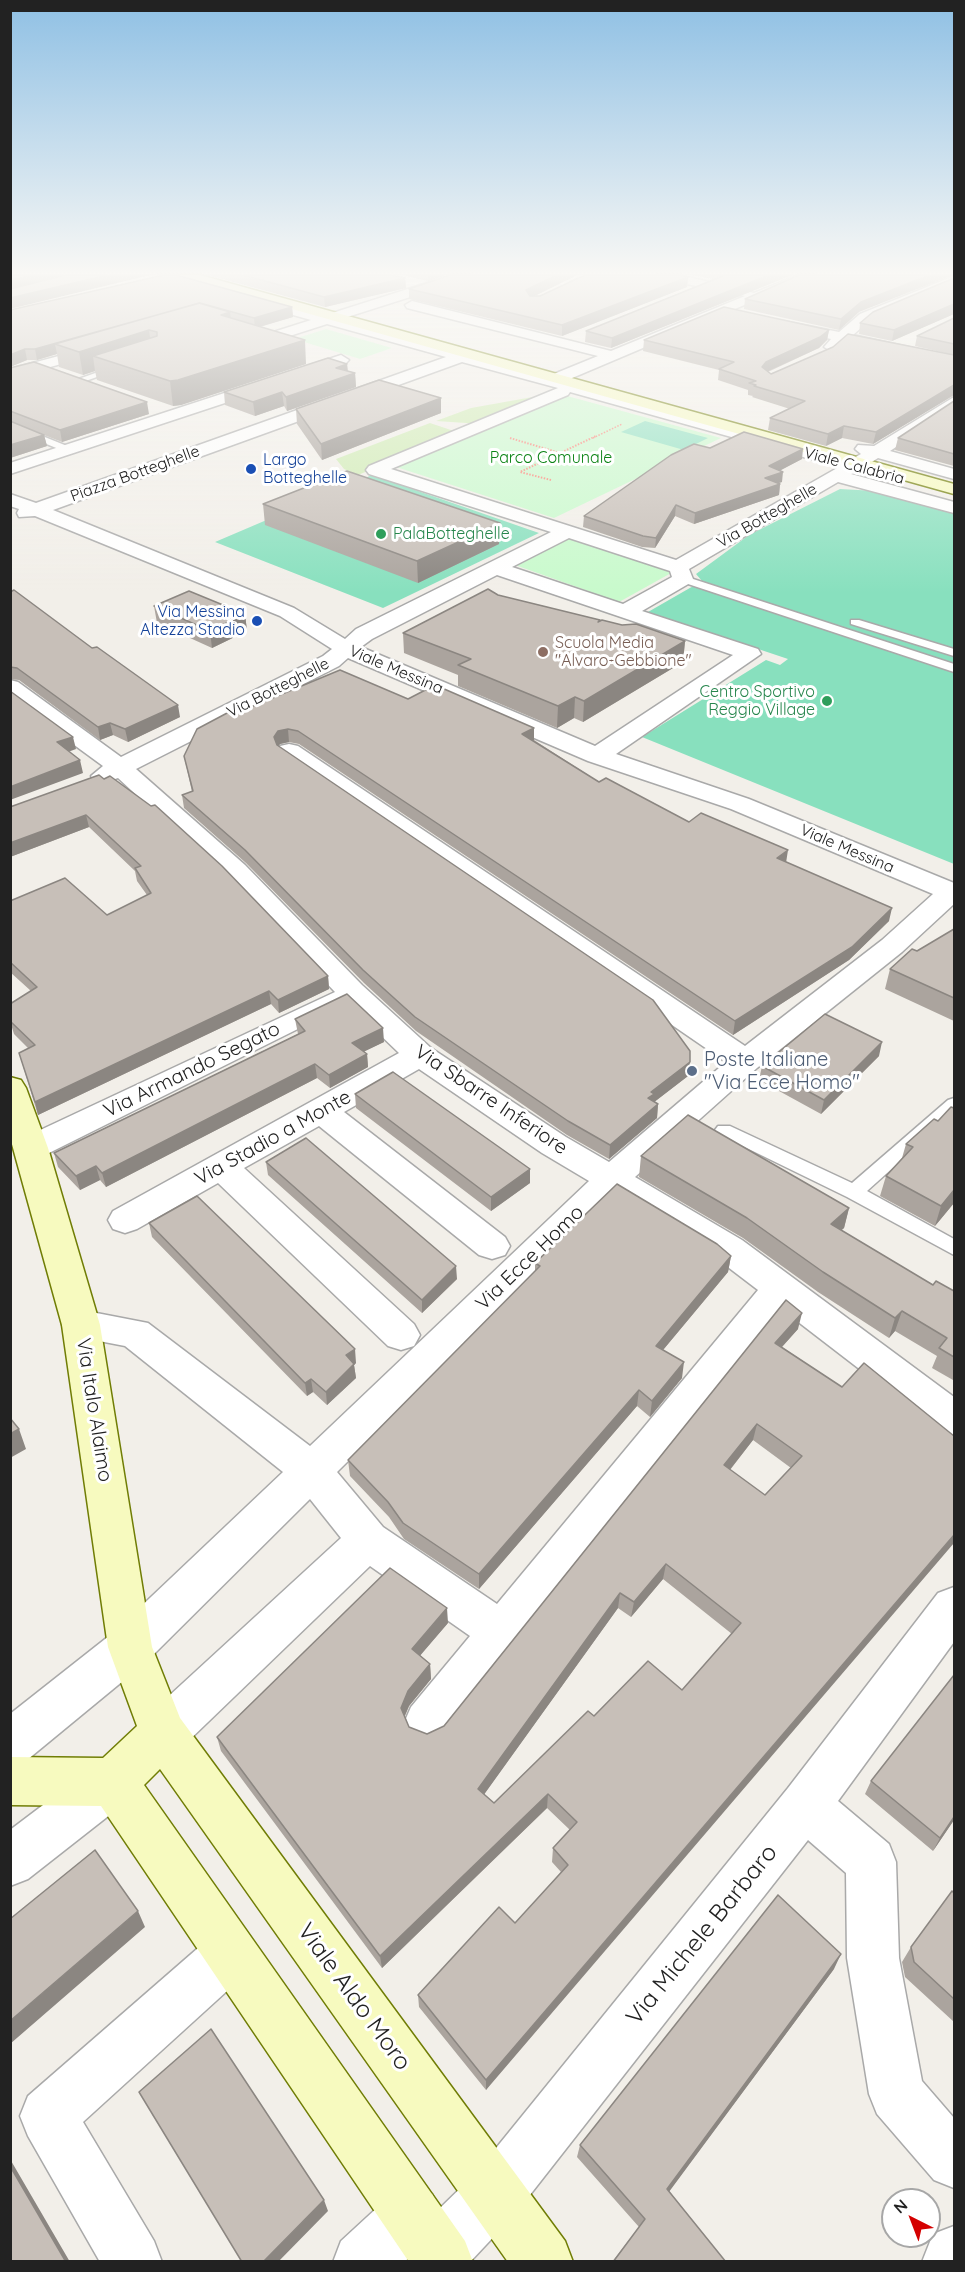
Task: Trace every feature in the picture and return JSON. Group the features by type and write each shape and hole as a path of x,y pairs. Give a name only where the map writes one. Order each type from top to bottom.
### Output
{"main road":[{"name":"Viale Calabria","path":"852,466 954,481"},
{"name":"Viale Calabria","path":"852,466 954,489"},
{"name":"Via Italo Alaimo","path":"10,1088 31,1148 81,1325 130,1647 163,1733"},
{"path":"10,1781 113,1782 163,1733"},
{"name":"Viale Aldo Moro","path":"163,1733 544,2262"},
{"path":"113,1782 431,2243"}],"street":[{"path":"77,381 98,388"},
{"path":"10,469 277,381"},
{"path":"237,437 401,381"},
{"path":"10,518 43,512 405,381"},
{"path":"559,381 475,428 375,470 568,531 681,573"},
{"name":"Viale Calabria","path":"570,381 852,466 954,494"},
{"name":"Viale Calabria","path":"570,381 852,466 954,474"},
{"name":"Via Botteghelle","path":"625,612 681,573 954,402"},
{"name":"Piazza Botteghelle","path":"152,407 237,437"},
{"name":"Piazza Botteghelle","path":"43,512 237,437"},
{"path":"852,466 888,489 954,508"},
{"name":"Viale Messina","path":"10,498 287,612 346,649 597,756 740,804 953,893"},
{"name":"Via Botteghelle","path":"77,786 122,769 331,661 364,634 568,531"},
{"path":"496,568 750,654 597,756"},
{"name":"Via Sbarre Inferiore","path":"10,687 122,769 235,871 352,992 420,1055 555,1145 729,1248 954,1419"},
{"path":"289,751 747,1061"},
{"name":"Via Ecce Homo","path":"10,1744 130,1647 613,1178 747,1061 892,946 953,893"},
{"name":"Via Armando Segato","path":"31,1148 352,992"},
{"name":"Via Stadio a Monte","path":"126,1220 420,1055"},
{"path":"321,1111 492,1246"},
{"path":"221,1166 401,1335"},
{"path":"427,1723 782,1287"},
{"path":"81,1325 135,1333 311,1470 368,1540 501,1632"},
{"path":"163,1733 368,1540"},
{"name":"Via Michele Barbaro","path":"362,2262 431,2243 495,2194 805,1805 954,1607"},
{"path":"10,1861 113,1782"},
{"path":"805,1805 871,1862 873,1958 897,2094 954,2160"},
{"path":"133,2262 48,2116 231,1953"},
{"path":"951,2262 954,2255"}],"lane":[{"path":"10,426 69,450"},
{"path":"681,573 954,668"},
{"path":"855,622 954,653"},
{"path":"854,1192 954,1104"},
{"path":"724,1130 854,1192 954,1248"}],"path":[{"path":"551,480 520,471 631,420"},
{"path":"475,428 561,453"}],"green space":[{"path":"555,393 481,424 436,421 471,408"},
{"name":"Parco Comunale","path":"560,394 721,438 554,518 390,465"},
{"path":"645,421 708,438 684,450 621,432"},
{"path":"430,423 460,433 358,475 344,469 336,459"},
{"name":"PalaBotteghelle","path":"372,475 539,533 383,608 215,542"},
{"name":"Centro Sportivo Reggio Village","path":"840,489 894,492 954,509 954,864 642,737 766,660 780,665 788,659 648,612 702,581 696,574 749,535"},
{"path":"570,538 673,572 619,602 515,565"}],"building":[{"path":"10,381 88,381 147,402 60,430 10,411"},
{"path":"258,381 332,381 286,397 282,392 253,402 224,392"},
{"path":"376,381 441,398 321,444 296,409"},
{"path":"756,381 954,381 954,385 876,432 844,426 828,434 770,418 805,401 749,383"},
{"path":"954,401 954,454 898,438"},
{"path":"10,421 44,435 10,445"},
{"path":"744,432 803,449 769,466 783,472 765,478 780,484 695,513 676,505 656,538 643,536 584,516 671,455 694,444 710,448"},
{"path":"347,471 500,523 417,561 263,504"},
{"name":"Scuola Media \"Alvaro-Gebbione\"","path":"488,589 498,595 600,620 598,622 602,620 622,625 636,624 685,641 584,701 575,697 558,706 458,665 471,659 403,633"},
{"path":"14,590 92,648 97,647 178,705 125,729 110,723 98,727 17,668 10,667 10,592"},
{"path":"189,591 245,614 210,631 154,606"},
{"path":"340,670 408,699 435,685 534,728 522,734 599,782 606,778 689,822 701,813 788,850 777,858 892,908 852,947 735,1021 298,731 288,729 278,731 274,737 277,745 653,1000 690,1051 690,1062 651,1092 654,1094 648,1098 658,1104 610,1145 568,1121 415,1017 363,970 245,850 182,795 193,791 184,756 197,729 229,712 234,714"},
{"path":"10,691 73,737 57,742 80,760 10,787"},
{"path":"99,775 104,779 110,776 151,806 155,805 222,866 328,976 278,1000 269,991 35,1102 19,1053 35,1045 10,1021 10,1004 37,987 10,962 10,901 65,878 107,915 151,893 135,868 141,866 86,815 10,843 10,807"},
{"path":"954,929 954,998 890,969 912,949 917,951"},
{"path":"347,994 383,1028 352,1043 367,1054 329,1075 315,1064 102,1173 96,1166 76,1176 54,1153 305,1031 295,1019"},
{"path":"825,1014 882,1042 824,1100 762,1066"},
{"path":"393,1072 530,1169 491,1197 355,1094"},
{"path":"951,1107 954,1108 954,1190 941,1206 886,1176 913,1147 906,1144 934,1119 938,1121"},
{"path":"688,1115 849,1208 831,1224 933,1285 936,1281 954,1291 954,1357 939,1348 947,1338 902,1311 895,1318 823,1272 747,1218 641,1156"},
{"path":"306,1138 456,1266 422,1300 266,1162"},
{"path":"617,1184 717,1244 731,1256 656,1346 684,1362 652,1401 639,1390 479,1574 403,1523 388,1502 348,1460 540,1266 535,1263"},
{"path":"197,1196 355,1349 346,1355 354,1364 326,1392 311,1379 305,1383 149,1223"},
{"path":"786,1300 802,1313 775,1343 842,1387 864,1363 954,1436 954,1535 486,2080 418,1995 499,1907 515,1923 568,1865 553,1848 577,1822 548,1794 380,1956 217,1737 390,1568 447,1608 412,1649 430,1664 408,1691 401,1708 409,1727 427,1734 444,1726","holes":["757,1424 802,1456 765,1495 724,1465","666,1564 741,1623 682,1690 648,1661 594,1716 588,1711 494,1803 478,1789 620,1593 634,1602"]},
{"path":"10,1418 19,1429 10,1434"},
{"path":"954,1675 954,1817 940,1838 871,1781"},
{"path":"95,1850 138,1911 10,2021 10,1919"},
{"path":"952,1891 954,1893 954,1999 914,1962 911,1947"},
{"path":"778,1895 841,1954 667,2189 726,2262 613,2262 645,2219 580,2145"},
{"path":"211,2029 324,2200 263,2262 242,2262 139,2092"},
{"path":"10,2166 66,2262 10,2262"}],"place":[{"name":"Largo Botteghelle","path":"251,469"},
{"name":"PalaBotteghelle","path":"381,534"},
{"name":"Via Messina Altezza Stadio","path":"257,621"},
{"name":"Scuola Media \"Alvaro-Gebbione\"","path":"543,652"},
{"name":"Centro Sportivo Reggio Village","path":"827,701"},
{"name":"Poste Italiane \"Via Ecce Homo\"","path":"692,1071"}]}
